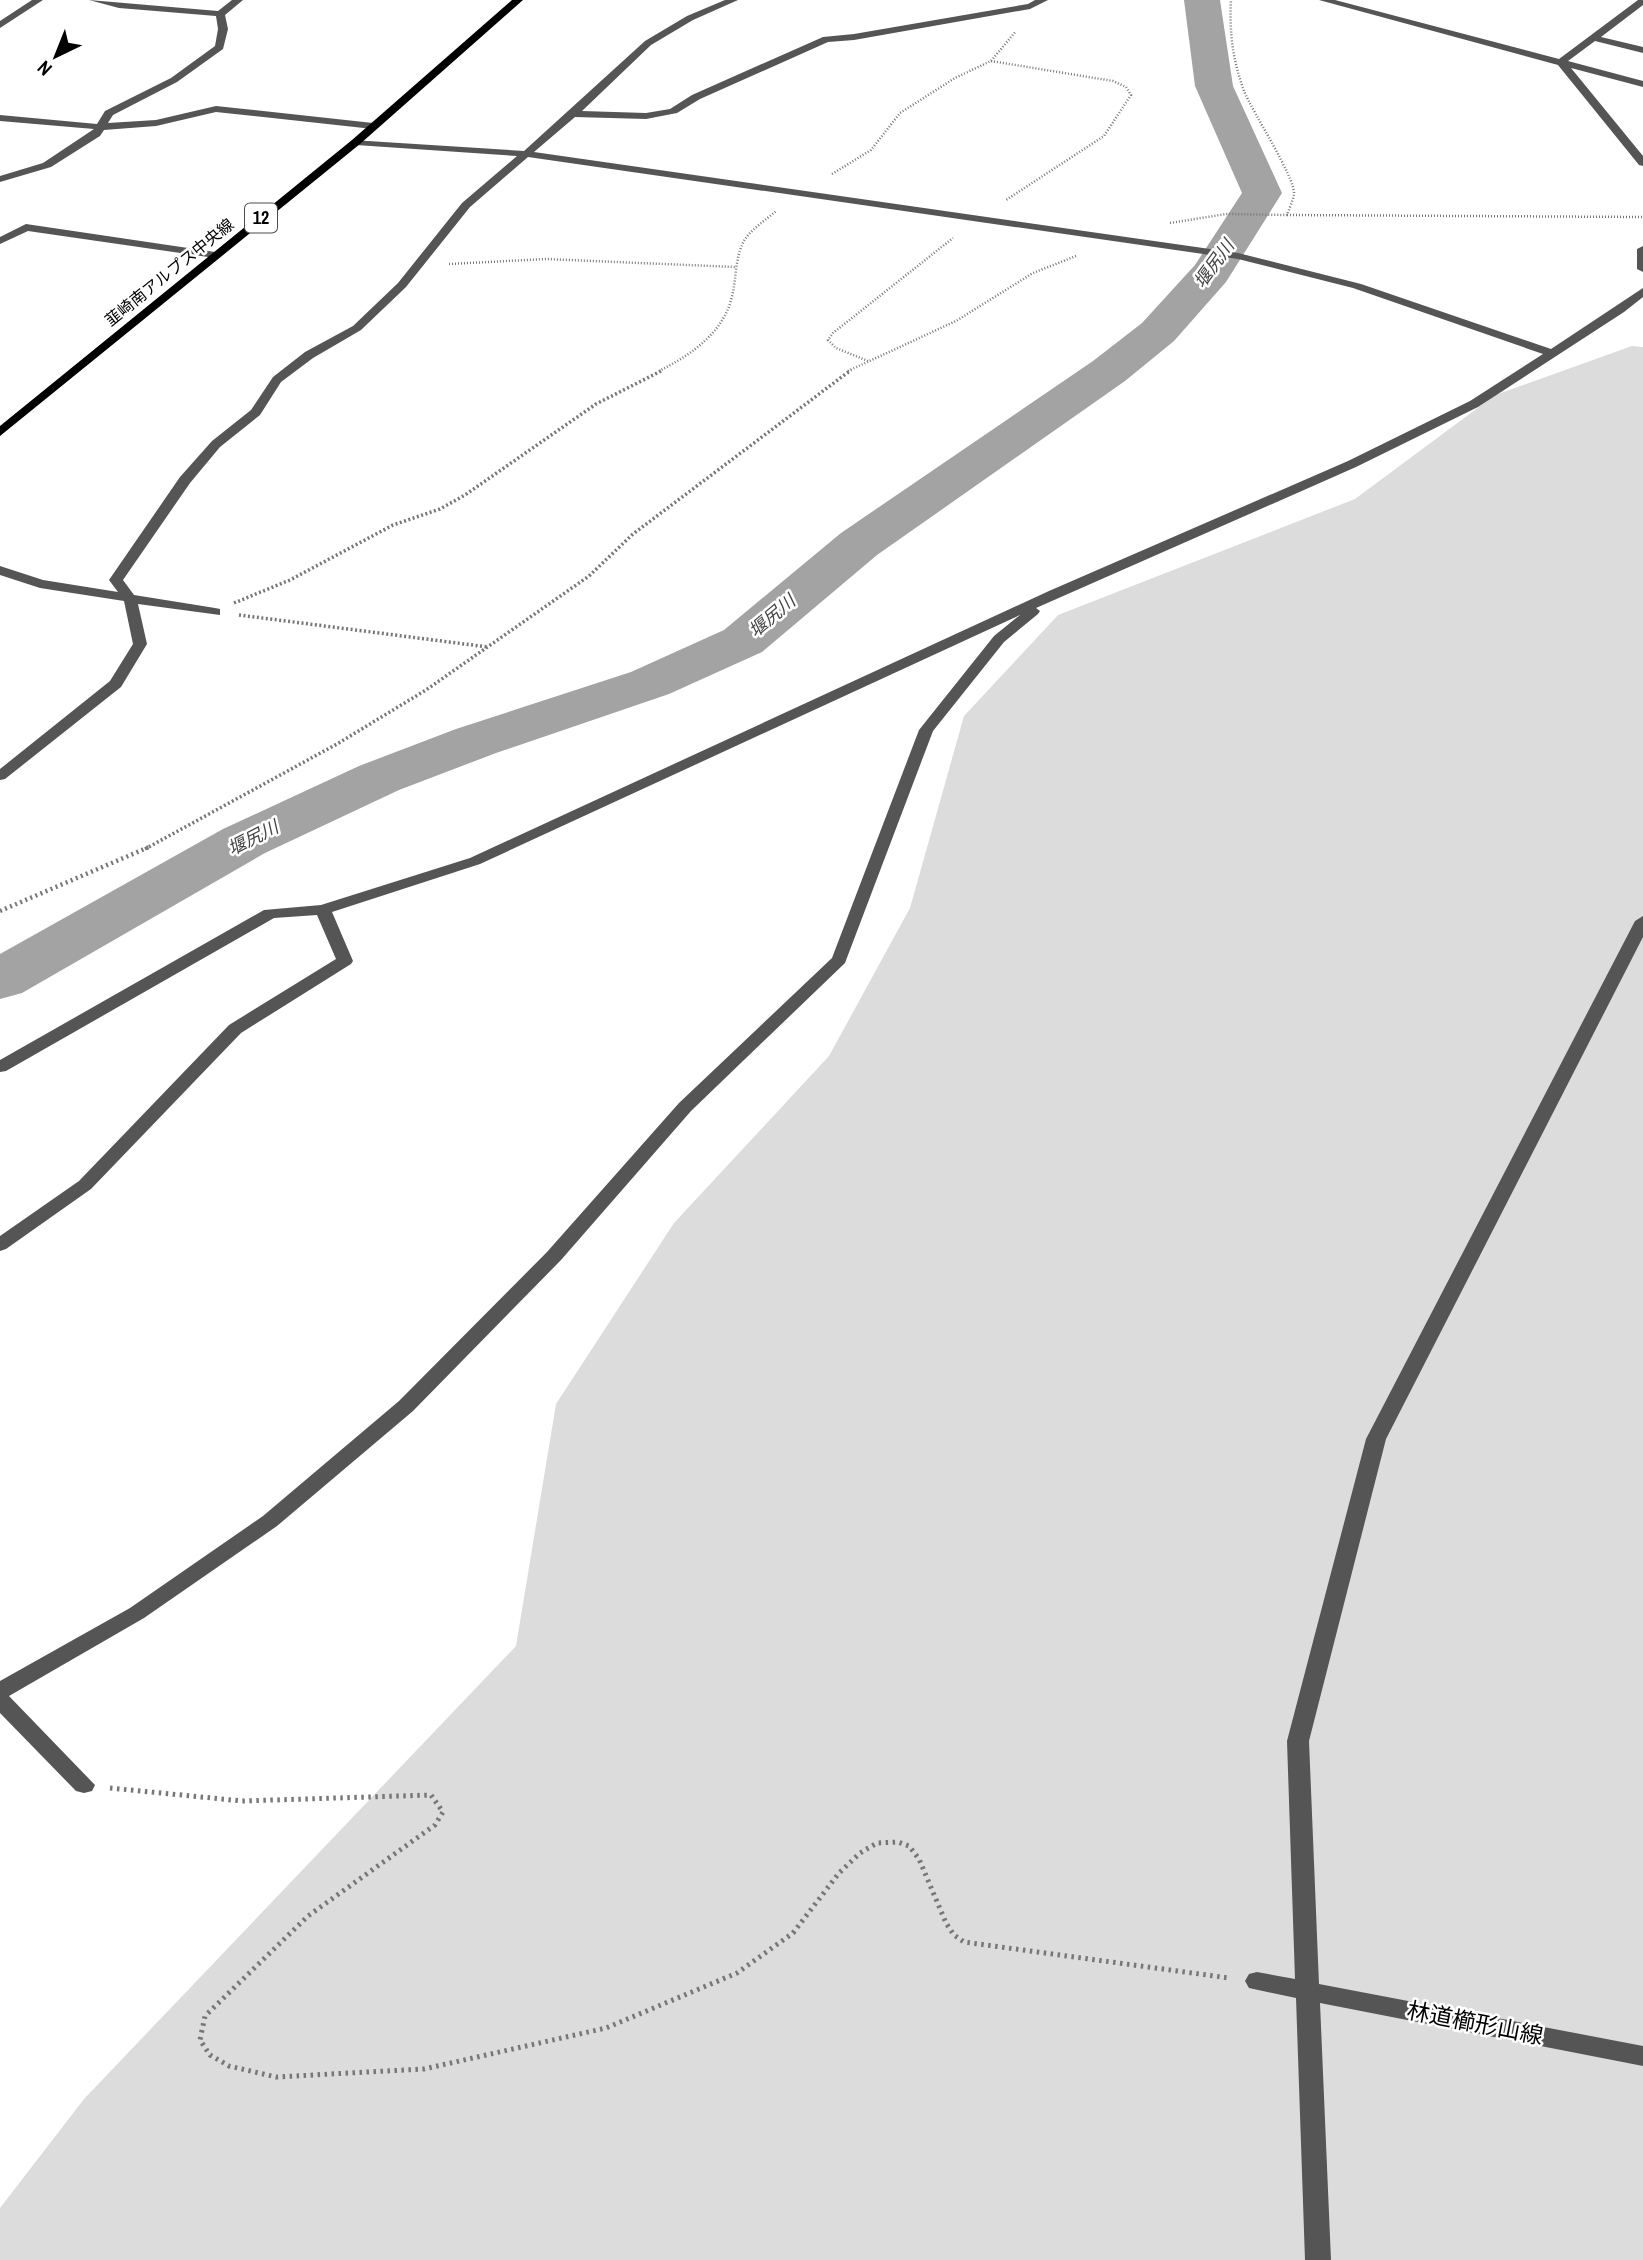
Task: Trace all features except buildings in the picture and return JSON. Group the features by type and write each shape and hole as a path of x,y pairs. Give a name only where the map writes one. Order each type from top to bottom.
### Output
{"main road":[{"name":"韮崎南アルプス中央線","path":"0,432 356,142 517,0"}],"street":[{"path":"0,25 38,0"},
{"path":"94,0 119,5 220,14 237,0"},
{"path":"0,776 116,684 140,644 130,599 116,580 185,480 216,444 256,412 277,380 309,355 357,328 402,285 466,205 573,114 662,33 733,0"},
{"path":"573,114 646,116 673,111 696,97 826,39 855,37 1030,6 1043,0"},
{"path":"1324,0 1643,84"},
{"path":"1561,62 1643,1"},
{"path":"0,179 47,165 96,134 109,113 174,80 204,61 220,47 223,29 220,14"},
{"path":"1594,38 1643,50"},
{"path":"1561,62 1643,163"},
{"path":"0,118 100,127 156,123 216,109 373,126"},
{"path":"356,142 526,154 979,217 1289,265 1364,287 1551,353"},
{"path":"0,241 26,227 215,255"},
{"path":"1643,249 1643,270"},
{"path":"0,1067 270,914 323,910 475,861 1054,594 1364,458 1475,404 1620,310 1643,291"},
{"path":"0,570 40,584 215,612"},
{"path":"0,1691 137,1613 270,1521 407,1406 554,1255 685,1107 839,960 926,730 999,639 1054,594"},
{"path":"0,1245 85,1185 235,1029 345,961 323,910"},
{"path":"1318,2260 1298,1741 1376,1439 1643,921"},
{"path":"0,1700 84,1785"},
{"name":"林道櫛形山線","path":"1257,1981 1643,2056"}],"path":[{"path":"1231,0 1228,18 1241,90 1289,178 1294,193 1287,215"},
{"path":"215,612 290,580 393,525 440,509 465,495 596,404 685,358 710,336 731,301 735,267 745,239 797,192 836,173 871,150 900,113 955,78 991,61 1017,30 1030,6"},
{"path":"869,361 836,348 828,340 833,333 979,217 1104,136 1131,95 1126,87 1113,81 991,61"},
{"path":"1226,214 1489,218 1643,217"},
{"path":"0,911 131,857 337,744 426,690 589,576 633,534 827,386 869,361 956,321 1033,274 1122,238"},
{"path":"416,265 546,259 735,267"},
{"path":"215,612 488,648"},
{"path":"84,1785 212,1800 286,1801 404,1794 431,1795 443,1812 435,1825 308,1916 205,2016 200,2040 210,2055 229,2066 276,2077 424,2069 607,2028 737,1973 793,1933 839,1873 860,1853 877,1843 898,1842 909,1846 919,1859 946,1923 954,1935 964,1942 1257,1981"}],"shaded area":[{"path":"1632,346 1643,347 1643,2260 0,2260 0,2208 84,2099 516,1646 556,1404 674,1223 829,1056 910,908 964,716 1058,615 1355,499 1495,395"}],"waterway":[{"name":"堰尻川","path":"0,980 244,841 379,778 476,741 650,683 743,641 859,544 1109,371 1158,332 1211,273 1262,193 1214,86 1202,0"}]}
